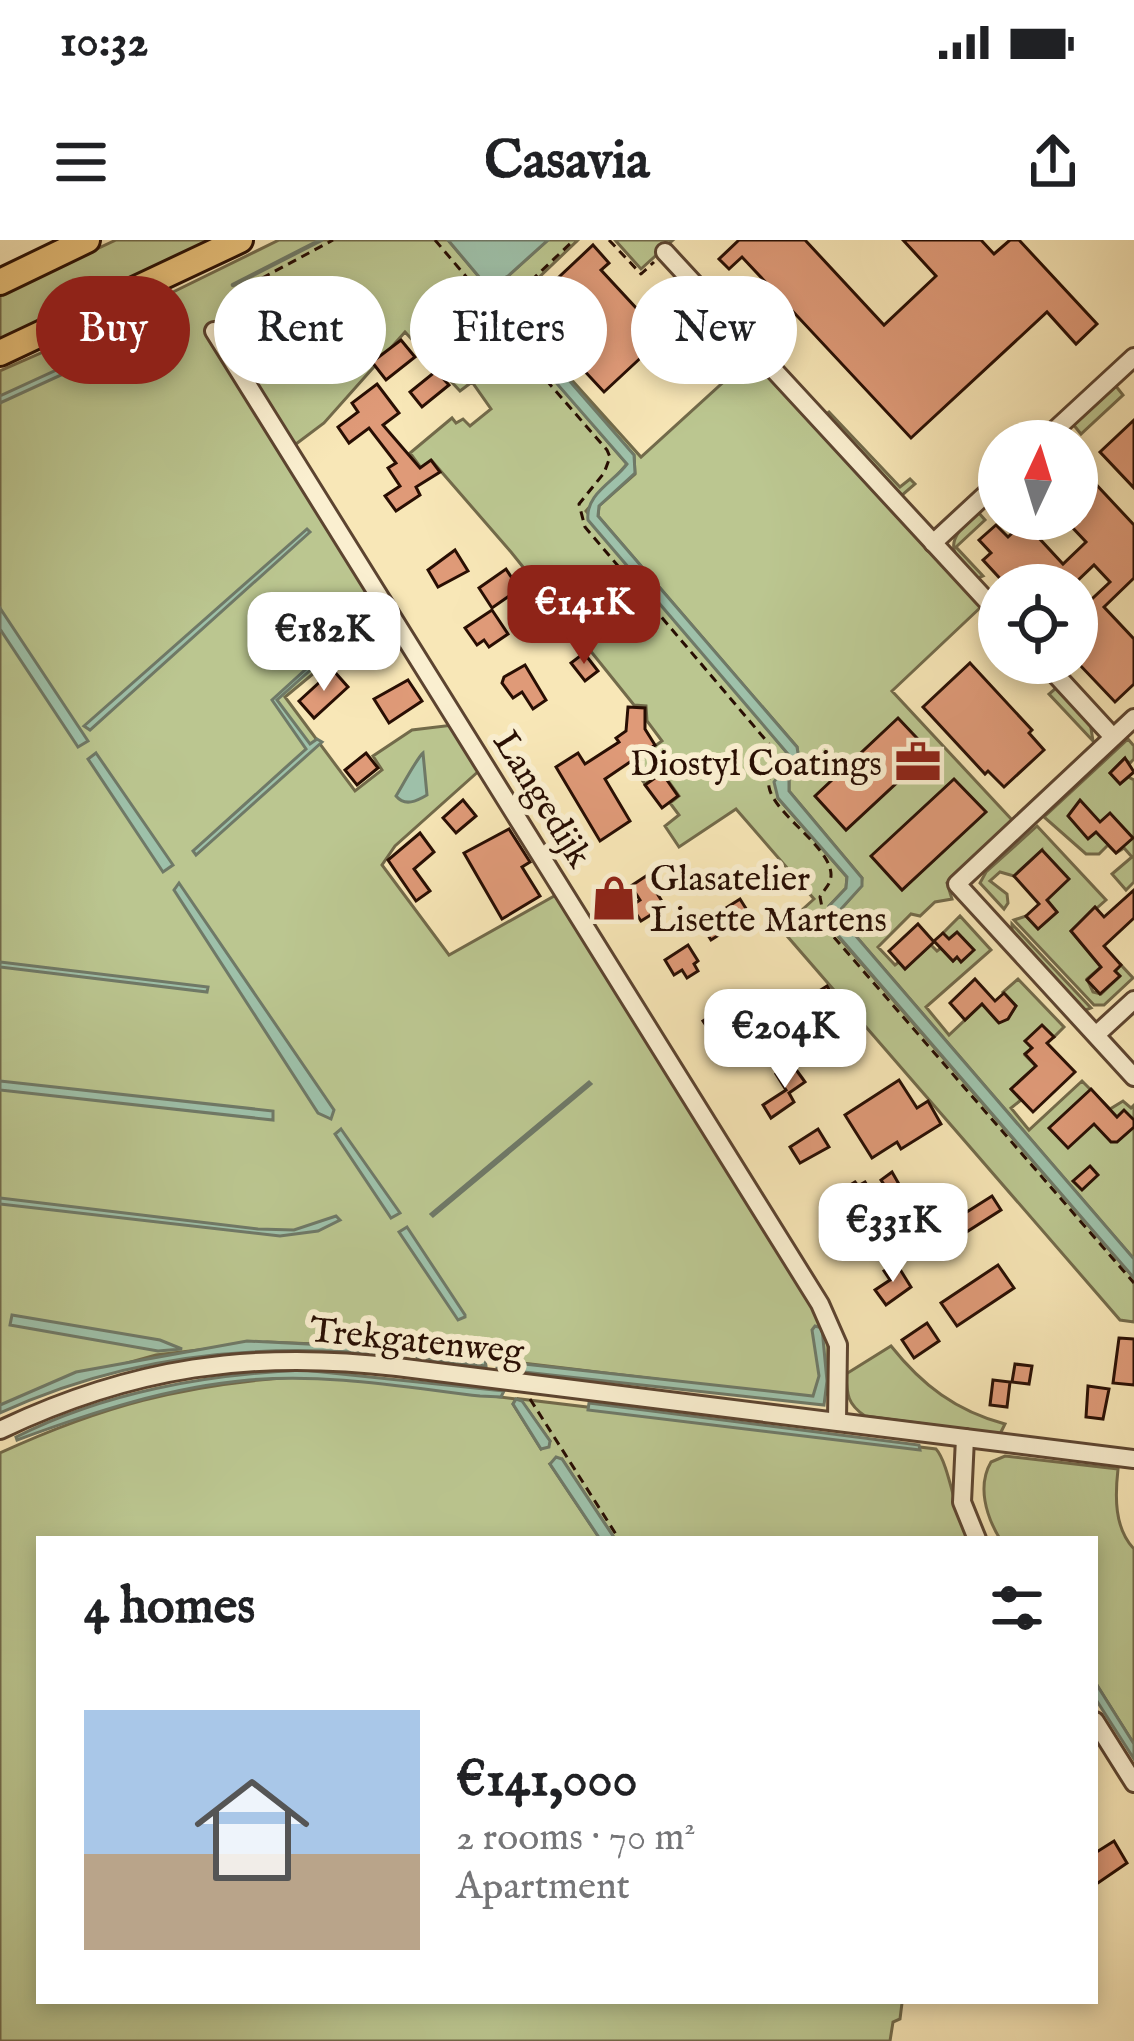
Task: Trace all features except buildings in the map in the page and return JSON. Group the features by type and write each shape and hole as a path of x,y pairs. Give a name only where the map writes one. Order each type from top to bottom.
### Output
{"highway":[{"path":"0,282 87,240"},
{"path":"0,352 240,240"}],"street":[{"path":"665,252 978,591"},
{"path":"1065,420 1134,356"},
{"name":"Langedijk","path":"247,384 820,1304 838,1345 837,1421"},
{"path":"934,543 978,502"},
{"path":"1064,684 1113,737"},
{"path":"1134,718 957,884 1134,1077"},
{"path":"1097,1034 1134,1000"},
{"name":"Trekgatenweg","path":"0,1430 62,1401 126,1381 221,1362 346,1361 837,1421"},
{"path":"837,1421 1134,1459"},
{"path":"965,1438 962,1502 976,1536"},
{"path":"1098,1726 1134,1783"}],"path":[{"path":"266,276 333,240"},
{"path":"435,240 465,276"},
{"path":"536,276 574,240"},
{"path":"609,240 641,274 665,252"},
{"path":"548,384 610,457 604,473 579,504 585,527 775,751 769,780 772,796 829,863 830,881 820,897 826,928 1134,1283"},
{"path":"528,1383 530,1403 617,1536"}],"shaded area":[{"path":"116,240 215,240 138,276 39,276"},
{"path":"279,240 448,240 478,276 410,276 410,337 405,332 386,353 386,276 214,276 214,384 359,384 324,423 292,447 383,616 285,697 355,791 382,770 373,756 412,730 453,725 481,769 395,846 382,865 449,955 556,895 820,1318 828,1343 827,1393 821,1399 390,1347 267,1342 156,1355 95,1372 0,1411 0,371 36,355 36,384 190,384 190,284"},
{"path":"448,240 548,240 508,276 478,276"},
{"path":"548,240 578,240 540,276 508,276"},
{"path":"615,240 673,240 641,269"},
{"path":"36,277 36,323 0,340 0,294"},
{"path":"36,379 41,384 0,403 0,396"},
{"path":"473,384 558,384 627,464 586,511 788,754 778,798 847,877 846,888 829,906 829,926 1134,1278 1134,1322 1120,1320 781,929 814,899 736,809 679,847 665,826 679,815 670,803 679,796 662,772 645,784 639,776 638,758 662,741 647,721 646,706 634,705 432,461 421,468 410,453 452,418 470,426 491,409"},
{"path":"557,384 572,384 634,455 635,473 599,506 598,516 797,747 800,766 789,779 789,791 862,878 862,886 841,909 842,920 1134,1259 1134,1278 829,925 829,906 846,888 847,877 778,798 774,782 788,754 588,520 591,503 627,464"},
{"path":"573,384 641,457 721,384 776,384 978,602 978,610 892,691 1013,821 947,883 952,899 935,902 920,916 911,914 878,947 895,965 899,962 905,968 931,945 953,961 957,957 943,933 960,916 991,950 926,1007 949,1035 982,1004 998,1022 1008,1018 1016,1006 1003,992 1018,979 1064,1027 1054,1037 1026,1041 1032,1048 1025,1055 1036,1066 1011,1089 1021,1100 1011,1108 1029,1130 1082,1081 1110,1109 1123,1101 1131,1108 1134,1105 1134,1259 842,920 841,909 861,886 862,878 789,791 789,779 800,766 797,747 598,516 599,506 635,474 634,455"},
{"path":"1115,385 1123,395 1096,420 1075,420"},
{"path":"829,412 900,487 910,479 915,484 900,497 824,416"},
{"path":"978,512 978,527 956,547 978,571 978,578 955,553 955,538"},
{"path":"307,529 310,532 90,730 84,726"},
{"path":"0,608 88,741 78,747 0,629"},
{"path":"370,611 372,615 277,700 310,744 317,739 322,742 196,855 193,851 306,749 272,700"},
{"path":"1056,688 1090,722 1093,741 1049,694"},
{"path":"1128,739 1134,746 1134,759 1130,763 1124,759 1110,773 1120,784 1128,777 1134,780 1134,882 1126,890 1112,874 1132,857 1124,848 1116,853 1108,845 1099,854 1086,854 1044,817"},
{"path":"96,753 173,865 163,872 88,759"},
{"path":"423,753 427,795 403,801 396,796"},
{"path":"1037,826 1106,900 1071,931 1101,967 1087,979 1093,992 1101,994 1119,977 1115,971 1121,965 1133,978 1104,1005 1094,1005 1014,920 1026,916 1038,929 1057,912 1047,900 1042,850 1014,876 1000,872 990,881 1007,894 1004,909 980,883"},
{"path":"179,883 334,1110 331,1119 318,1113 174,890"},
{"path":"1012,924 1091,1008 1083,1011 1012,935"},
{"path":"0,962 208,987 207,992 0,967"},
{"path":"0,1081 273,1111 273,1120 0,1090"},
{"path":"589,1082 591,1084 431,1214"},
{"path":"341,1129 400,1213 391,1218 335,1134"},
{"path":"0,1198 258,1229 294,1230 336,1216 340,1220 318,1231 280,1236 0,1204"},
{"path":"407,1227 465,1317 458,1320 399,1232"},
{"path":"12,1315 160,1340 182,1349 158,1351 10,1325"},
{"path":"815,1326 822,1328 827,1381 824,1405 497,1369 497,1361 813,1396 819,1376"},
{"path":"247,1341 405,1349 405,1357 301,1351 198,1357 97,1377 0,1413 0,1405 76,1372"},
{"path":"891,1346 941,1395 1005,1424 1000,1434 859,1412 849,1398 846,1374"},
{"path":"416,1349 485,1359 486,1366 417,1358"},
{"path":"303,1370 504,1391 501,1397 336,1380 249,1380 160,1395 16,1437 85,1408 156,1388"},
{"path":"294,1377 357,1379 516,1399 513,1404 541,1449 550,1441 520,1399 936,1449 967,1536 613,1536 562,1459 550,1464 598,1536 36,1536 36,2004 902,2004 890,2041 0,2041 0,1453 108,1410 215,1386"},
{"path":"516,1399 550,1441 549,1447 541,1449 513,1404"},
{"path":"589,1403 919,1445 920,1450 588,1410"},
{"path":"1005,1456 1118,1469 1119,1522 1134,1549 1134,1744 1098,1687 1098,1536 998,1536 984,1491 991,1462"},
{"path":"556,1457 562,1459 613,1536 598,1536 550,1464"},
{"path":"1098,1687 1134,1744 1134,1759 1098,1703"}],"waterway":[{"path":"251,276 321,240"}],"place":[{"name":"Diostyl Coatings","path":"918,762"},
{"name":"Glasatelier Lisette Martens","path":"614,898"}]}
